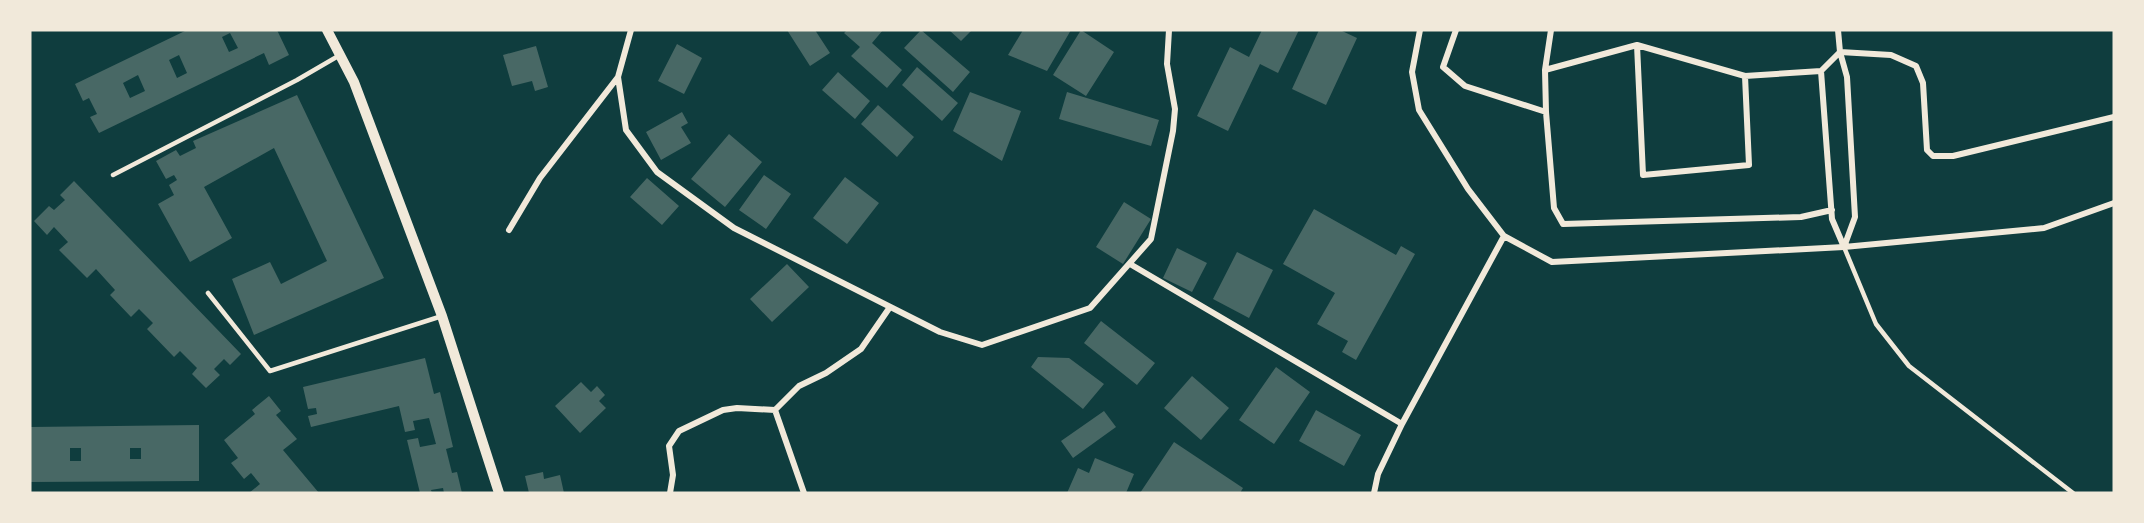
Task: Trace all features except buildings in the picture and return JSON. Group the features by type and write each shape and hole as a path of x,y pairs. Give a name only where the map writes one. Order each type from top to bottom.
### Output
{"street":[{"path":"327,30 354,82 442,316 499,493"},
{"path":"509,230 540,178 618,77 631,30"},
{"path":"618,77 626,130 657,172 734,228 940,332 982,345 1089,308 1151,239 1173,131 1175,109 1167,64 1169,30"},
{"path":"1420,30 1412,72 1419,110 1468,189 1504,236 1552,262 1844,247 2044,228 2114,203"},
{"path":"1456,30 1443,67 1465,86 1546,112"},
{"path":"1551,30 1545,70 1546,112 1554,208 1563,224 1801,217 1832,210"},
{"path":"1838,30 1840,52 1847,77 1855,217 1844,247"},
{"path":"1545,70 1637,45 1745,76 1821,71 1840,52 1891,55 1916,66 1923,83 1927,150 1933,156 1953,156 2114,117"},
{"path":"1637,45 1643,175 1749,165 1745,76"},
{"path":"1821,71 1832,219 1844,247"},
{"path":"1374,493 1378,474 1402,424 1504,236"},
{"path":"1130,264 1402,424"},
{"path":"670,493 673,475 669,446 679,431 730,409 775,410 800,386 826,373 861,349 890,307"},
{"path":"775,410 804,493"}],"lane":[{"path":"113,175 297,80 340,55"},
{"path":"1844,247 1876,324 1909,366 2073,493"},
{"path":"208,293 270,370 442,316"}]}
